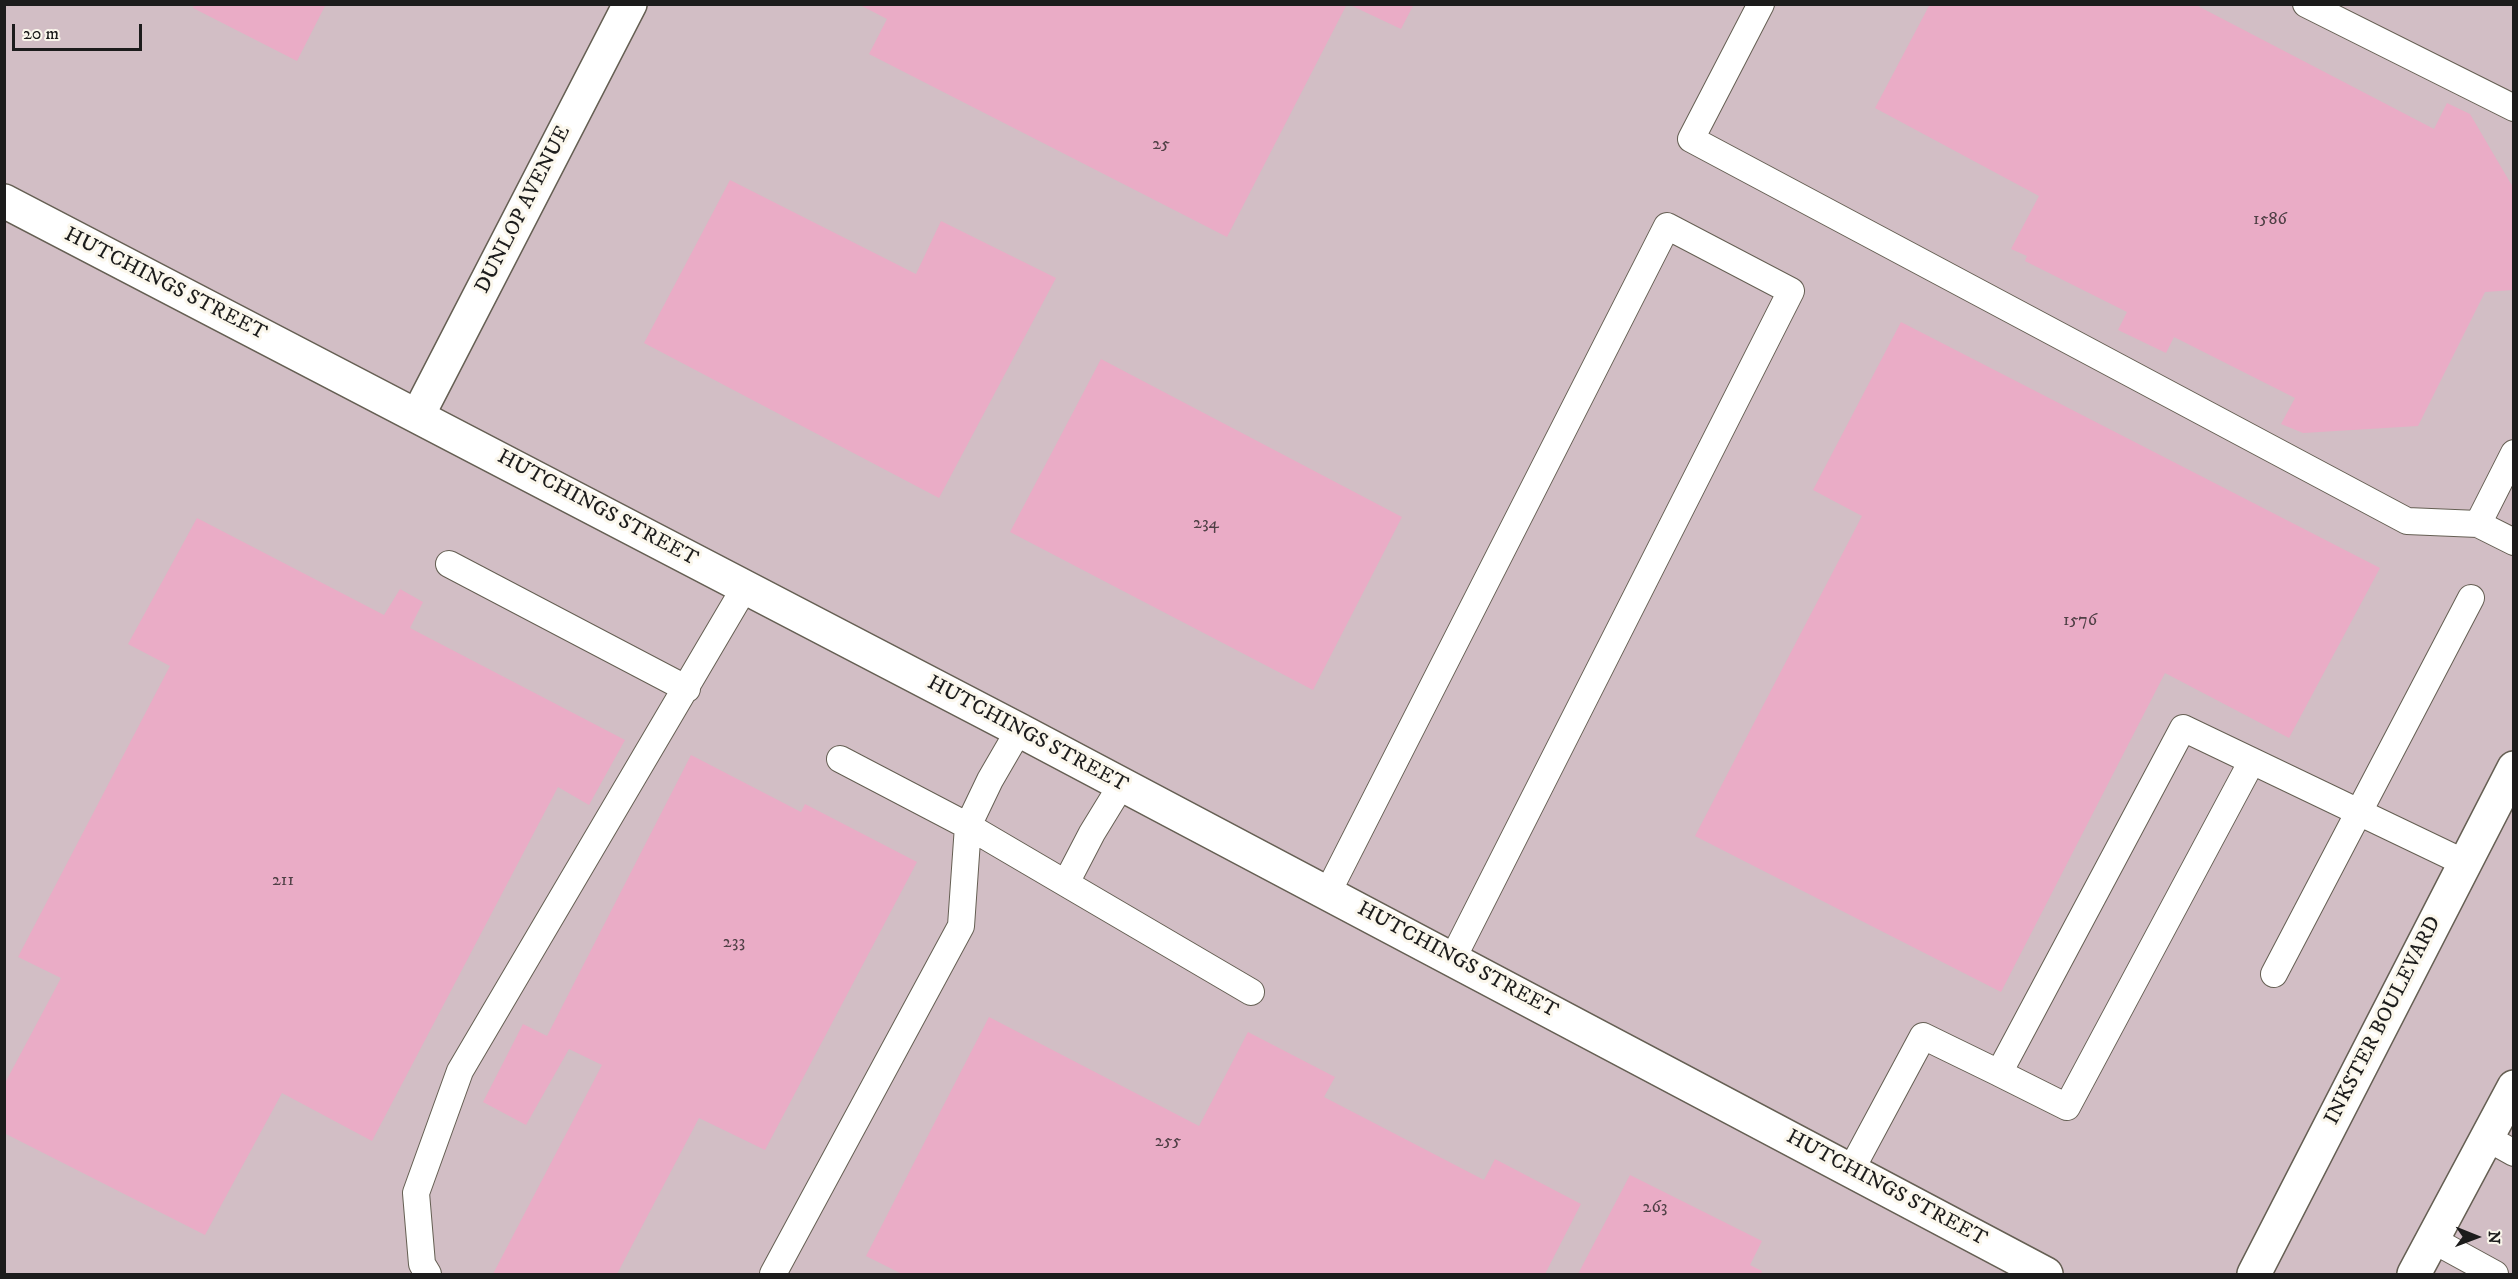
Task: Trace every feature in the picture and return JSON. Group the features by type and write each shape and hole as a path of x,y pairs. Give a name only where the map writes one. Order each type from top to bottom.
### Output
{"street":[{"name":"DUNLOP AVENUE","path":"418,415 630,4"},
{"name":"HUTCHINGS STREET","path":"4,201 1020,730 2046,1275"},
{"name":"INKSTER BOULEVARD","path":"2254,1275 2514,768"},
{"path":"2414,1275 2433,1240 2500,1146 2514,1087"}],"lane":[{"path":"1761,4 1691,139 2407,521 2478,524 2514,542"},
{"path":"2306,4 2514,108"},
{"path":"1328,892 1666,226 1791,291 1452,960"},
{"path":"2478,524 2514,453"},
{"path":"449,564 687,689"},
{"path":"428,1275 422,1264 416,1193 460,1071 745,587"},
{"path":"2274,974 2471,598"},
{"path":"1998,1073 2183,728 2464,863"},
{"path":"773,1275 961,926 968,826 990,780 1020,730"},
{"path":"840,759 968,826 1251,992"},
{"path":"1851,1170 1923,1036 2067,1107 2252,761"},
{"path":"1066,883 1092,833 1122,784"},
{"path":"2433,1240 2495,1275"}],"shaded area":[{"path":"5,5 2513,5 2513,1274 5,1274"}],"building":[{"path":"194,4 326,4 297,61 193,8"},
{"path":"858,4 1347,4 1227,237 869,54 887,19"},
{"path":"1348,4 1414,4 1401,29"},
{"path":"1930,4 2194,4 2434,129 2447,103 2470,114 2514,189 2513,290 2485,292 2418,426 2303,433 2281,424 2295,398 2174,337 2166,353 2118,330 2127,312 2025,261 2027,256 2011,249 2039,196 1875,108"},
{"path":"730,180 916,274 941,221 1056,278 939,498 644,343"},
{"path":"1901,322 2380,568 2289,738 2165,673 2001,992 1695,836 1862,516 1813,490"},
{"path":"1101,359 1402,517 1313,690 1010,532"},
{"path":"197,518 384,615 400,589 423,602 410,628 625,740 589,805 558,787 372,1141 282,1093 205,1235 4,1133 4,1085 61,978 18,957 170,666 128,644"},
{"path":"691,755 801,812 805,804 917,862 765,1150 699,1118 617,1274 493,1274 602,1065 569,1049 526,1125 483,1102 523,1024 547,1036"},
{"path":"989,1017 1199,1126 1248,1032 1335,1077 1324,1097 1484,1180 1495,1159 1581,1204 1545,1274 902,1274 866,1256"},
{"path":"1630,1175 1762,1241 1750,1265 1762,1271 1761,1274 1578,1274"}]}
